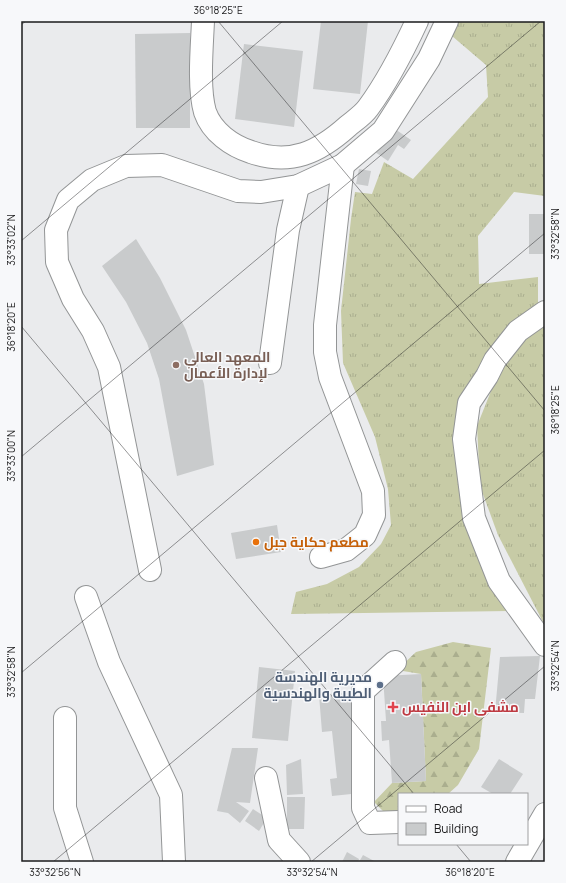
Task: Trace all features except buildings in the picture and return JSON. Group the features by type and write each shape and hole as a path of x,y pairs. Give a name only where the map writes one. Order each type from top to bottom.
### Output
{"street":[{"path":"203,21 202,95 206,112 212,124 219,133 238,148 257,154 284,158 308,154 327,143 367,109 398,62 417,21"},
{"path":"150,570 109,367 93,331 73,299 57,262 56,230 68,200 92,180 126,166 162,165 238,191 261,192 298,186 343,165 383,131 429,59 448,21"},
{"path":"321,557 346,550 365,535 374,515 373,491 330,376 325,352 325,325 343,165"},
{"path":"270,363 288,230 298,186"},
{"path":"545,312 518,331 495,360 487,376 469,404 464,439 474,518 499,581 545,645"},
{"path":"86,597 109,662 171,795 174,862"},
{"path":"394,662 363,691 363,808 370,823 398,822"},
{"path":"65,718 65,808 82,862"},
{"path":"266,778 279,840 299,862"},
{"path":"530,836 545,814"},
{"path":"517,862 526,845"}],"green space":[{"path":"457,21 545,21 545,196 514,192 478,236 479,284 538,277 538,308 473,380 457,408 453,444 464,520 511,611 291,614 296,592 327,584 359,567 381,544 391,525 388,489 375,437 343,363 341,311 351,219 355,192 372,194 384,162 413,179 488,97 486,65 452,36"},
{"path":"545,321 545,622 543,622 498,535 480,486 477,426 497,376 516,341"},
{"path":"453,642 491,648 479,749 458,785 449,793 398,793 398,814 388,816 374,802 392,783 426,781 421,674 397,670 416,652"}],"place":[{"name":"المعهد العالي لإدارة الأعمال","path":"176,365"},
{"name":"مطعم حكاية جبل","path":"256,542"},
{"name":"مديرية الهندسة الطبية والهندسية","path":"380,685"},
{"name":"مشفى ابن النفيس","path":"393,707"}]}
